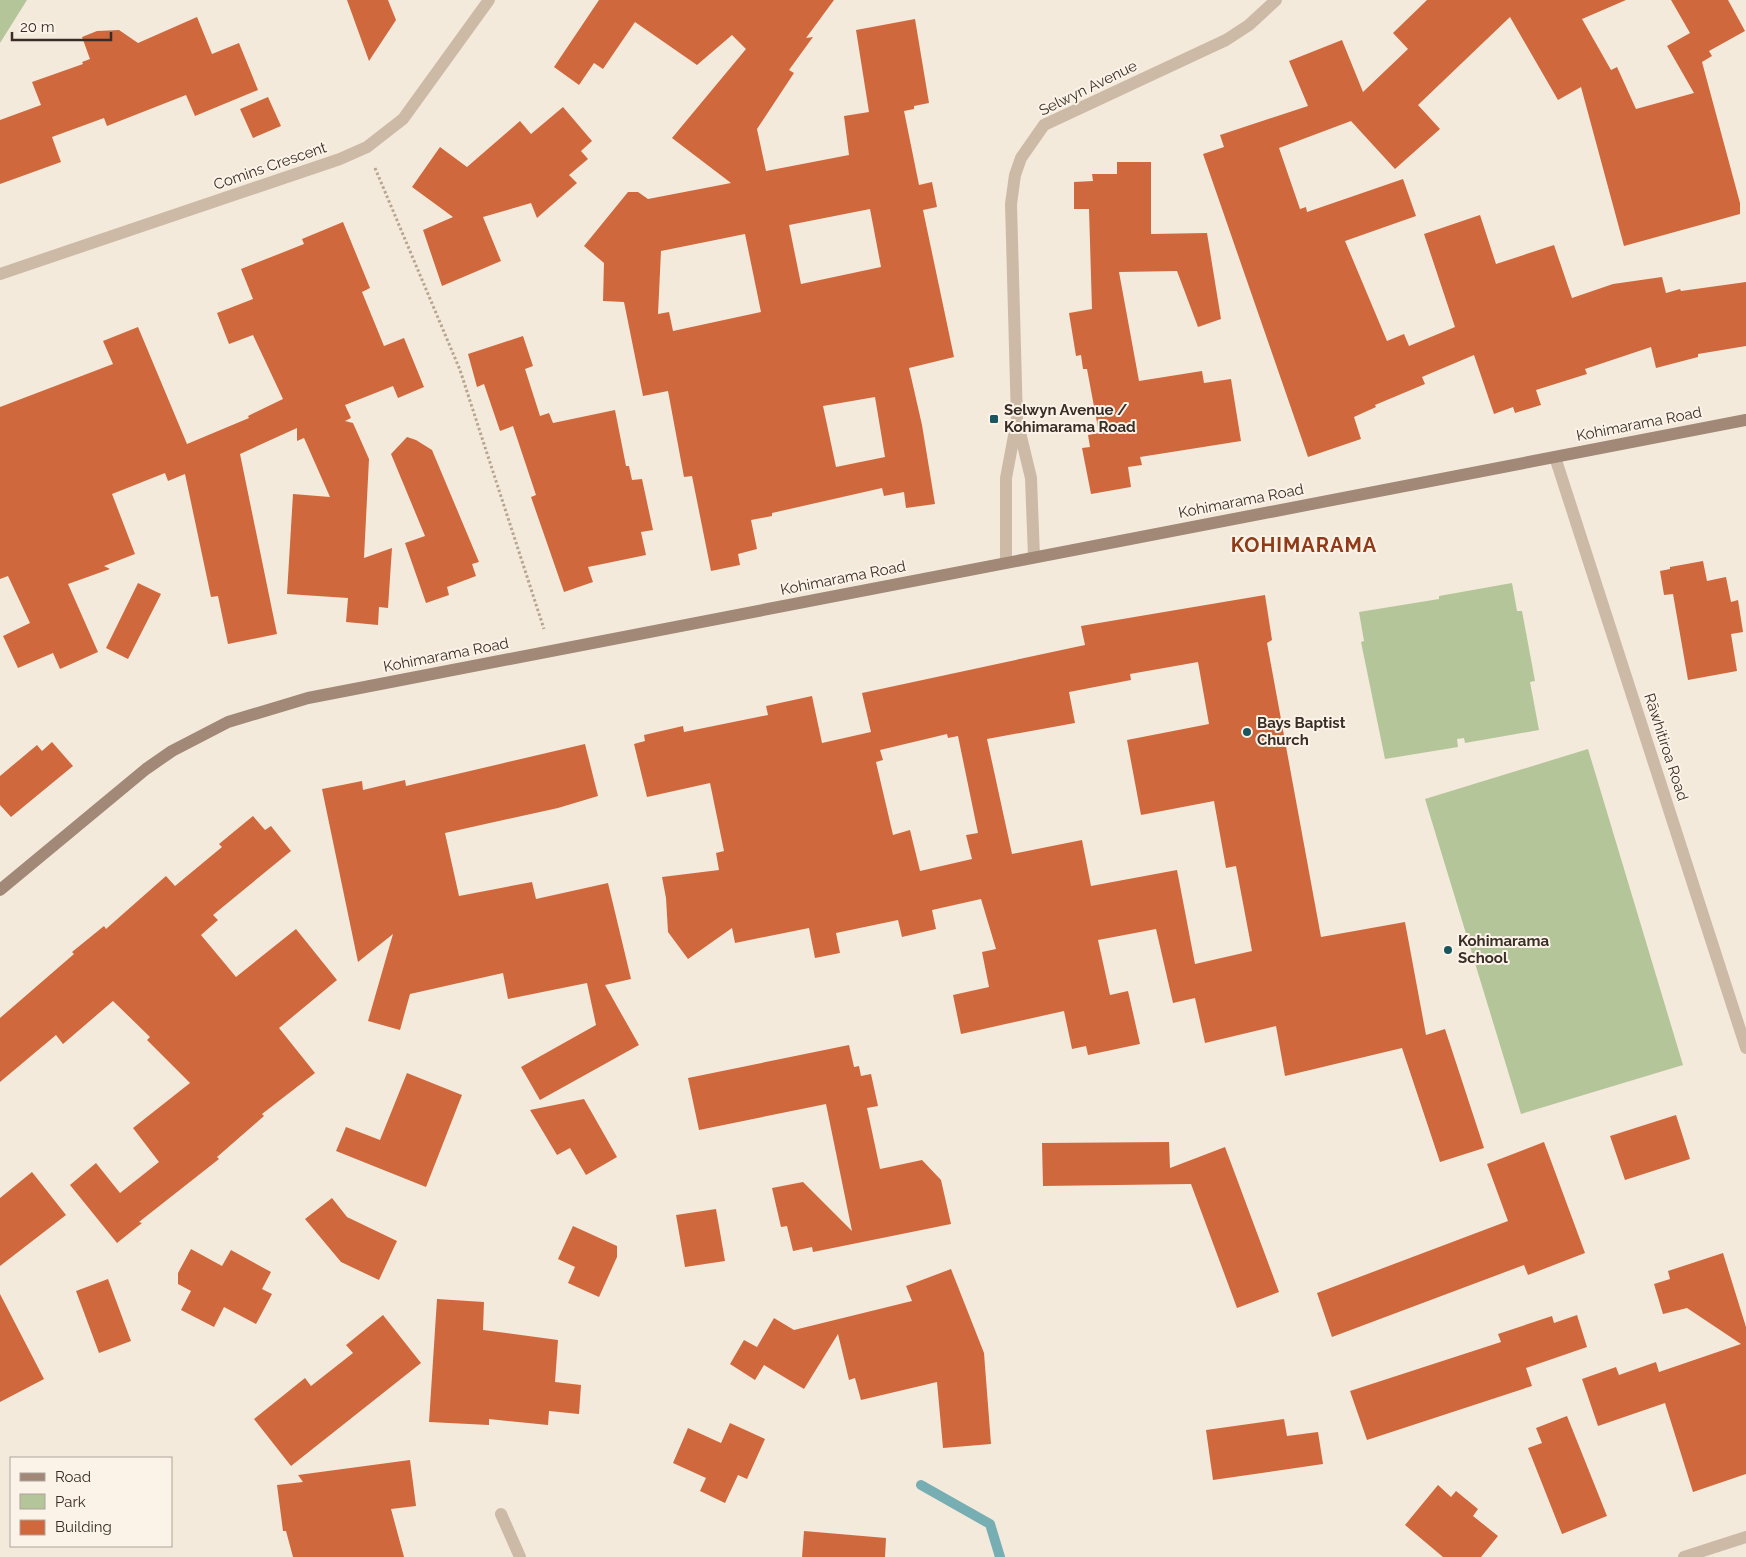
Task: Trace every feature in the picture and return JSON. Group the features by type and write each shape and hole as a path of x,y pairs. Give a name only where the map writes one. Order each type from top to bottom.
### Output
{"main road":[{"name":"Kohimarama Road","path":"0,890 146,769 172,751 228,722 308,698 1746,420"}],"street":[{"name":"Comins Crescent","path":"0,274 340,159 366,147 403,120 489,0"},
{"name":"Selwyn Avenue","path":"1034,557 1031,478 1017,420 1011,204 1015,175 1021,158 1044,125 1226,40 1249,24 1276,0"},
{"name":"Selwyn Avenue","path":"1006,562 1006,478 1017,420"},
{"name":"Rāwhitiroa Road","path":"1555,457 1746,1048"},
{"path":"501,1514 520,1557"},
{"path":"1684,1557 1746,1537"}],"path":[{"path":"366,147 460,370 552,651"}],"green space":[{"path":"0,0 27,0 0,43"},
{"path":"1512,583 1517,611 1522,611 1535,681 1530,682 1539,730 1465,743 1464,738 1457,739 1458,747 1385,759 1361,642 1364,641 1359,612 1439,599 1439,596"},
{"path":"1588,749 1683,1065 1521,1114 1425,799"}],"building":[{"path":"347,0 388,0 396,20 369,61"},
{"path":"599,0 834,0 806,38 813,37 789,70 794,73 757,129 766,171 849,155 844,116 869,112 856,30 915,19 929,103 914,106 914,109 904,111 919,185 932,182 937,207 923,210 954,357 909,368 922,425 935,504 906,508 904,492 884,496 882,488 772,513 772,516 751,520 757,549 738,554 740,565 711,571 692,476 684,477 668,391 643,396 624,302 603,301 604,263 584,246 628,192 638,192 648,199 731,183 672,138 746,49 732,35 697,65 635,22 603,69 594,63 579,85 554,67","holes":["870,209 881,267 801,284 789,225","745,234 761,312 673,331 669,312 658,314 661,251","875,397 885,457 836,467 823,406"]},
{"path":"1427,0 1626,0 1582,19 1611,70 1617,67 1636,109 1694,93 1667,46 1690,33 1671,0 1728,0 1745,31 1709,51 1712,56 1702,62 1740,203 1740,214 1624,246 1581,87 1558,100 1510,17 1418,105 1440,129 1395,169 1351,121 1279,148 1300,209 1306,207 1307,212 1403,179 1416,216 1345,241 1387,341 1404,334 1409,346 1455,327 1424,234 1480,215 1496,264 1554,245 1572,298 1613,284 1662,277 1666,293 1680,289 1681,291 1746,282 1746,346 1698,354 1698,357 1656,368 1651,347 1585,369 1587,374 1536,390 1541,405 1515,413 1513,407 1494,414 1474,355 1422,377 1425,384 1375,405 1376,407 1354,417 1361,439 1308,457 1203,154 1224,147 1220,135 1308,106 1289,61 1342,40 1363,92 1408,49 1393,33"},
{"path":"197,17 212,54 239,43 258,90 195,116 186,95 107,126 104,118 52,137 61,162 0,184 0,120 41,105 32,82 83,64 82,62 90,59 82,37 97,31 119,30 138,43"},
{"path":"268,97 281,126 253,138 240,109"},
{"path":"563,107 592,141 581,151 588,159 569,175 577,183 537,218 531,203 483,217 501,261 442,286 423,230 453,217 412,187 440,147 467,167 520,121 531,134"},
{"path":"1117,162 1151,162 1151,234 1207,233 1221,319 1198,327 1177,271 1119,272 1139,381 1202,371 1204,383 1231,379 1241,441 1140,457 1142,465 1128,467 1131,487 1091,494 1082,448 1090,447 1088,435 1099,433 1087,369 1083,369 1081,355 1076,356 1069,313 1092,309 1089,209 1074,209 1074,182 1093,181 1092,174 1117,174"},
{"path":"343,222 370,288 362,292 384,346 404,338 424,387 398,398 393,386 345,405 351,418 345,421 353,423 369,459 364,558 392,548 388,608 379,607 378,625 346,622 348,598 287,594 293,494 330,497 304,438 297,441 297,428 240,454 277,634 228,644 218,596 211,597 185,474 168,481 165,473 112,494 135,554 104,566 110,569 68,584 98,652 60,669 53,653 18,668 3,636 30,623 8,576 0,579 0,407 113,364 103,341 138,327 187,444 249,418 248,416 283,399 253,335 229,344 217,313 253,299 241,269 304,244 302,239"},
{"path":"523,336 533,366 525,369 540,416 549,413 553,423 615,410 626,466 629,466 632,480 642,479 653,530 641,532 646,555 588,567 593,582 564,592 531,497 536,495 513,426 500,431 484,384 477,387 468,354"},
{"path":"407,437 432,450 479,562 472,564 476,576 447,587 449,595 426,603 405,543 425,536 391,454"},
{"path":"1703,561 1707,581 1726,577 1731,602 1738,600 1743,632 1731,634 1737,671 1688,680 1673,594 1664,595 1660,571 1670,569 1670,567"},
{"path":"138,583 161,594 128,659 106,648"},
{"path":"1265,595 1272,640 1267,643 1321,937 1405,922 1426,1035 1445,1029 1484,1148 1440,1162 1402,1048 1285,1076 1276,1026 1205,1043 1195,998 1173,1003 1156,929 1098,940 1110,995 1128,991 1140,1044 1088,1055 1086,1046 1072,1049 1064,1011 961,1034 953,995 989,987 982,952 996,949 981,899 932,910 936,929 902,937 898,920 836,933 840,953 815,958 809,928 735,943 732,928 688,959 668,932 666,898 662,877 719,870 716,853 724,851 710,783 647,797 634,744 645,741 644,735 683,726 684,732 768,715 766,706 812,696 822,743 871,732 862,693 1085,645 1081,626","holes":["1198,662 1209,724 1127,740 1141,815 1214,801 1226,868 1236,866 1252,951 1195,964 1177,870 1091,886 1082,840 1012,854 987,739 1075,723 1069,692 1131,680 1130,674","947,734 948,738 958,736 978,833 966,835 972,859 920,871 910,830 893,835 876,762 883,760 880,750"]},
{"path":"52,742 73,766 11,817 0,805 0,776 37,745 42,751"},
{"path":"585,744 598,796 558,808 445,833 459,896 532,882 536,899 608,883 631,979 605,985 639,1045 540,1100 521,1067 596,1025 587,983 508,999 503,973 410,994 400,1030 368,1021 393,934 358,962 322,789 362,781 363,790 405,780 406,786"},
{"path":"253,816 265,830 271,826 291,851 213,915 218,920 201,935 236,977 296,929 337,980 279,1028 315,1073 262,1114 264,1116 217,1157 219,1159 139,1222 142,1223 117,1243 70,1185 96,1163 120,1193 159,1162 133,1128 190,1083 147,1040 150,1037 113,1001 63,1044 56,1035 0,1082 0,1018 74,954 72,952 104,926 106,929 166,876 175,886 222,847 219,844"},
{"path":"849,1045 854,1067 859,1066 861,1076 871,1074 878,1106 867,1108 880,1169 922,1160 941,1180 951,1224 813,1252 812,1247 793,1251 787,1226 781,1227 772,1188 803,1182 852,1231 826,1104 699,1130 688,1078"},
{"path":"407,1073 462,1095 426,1187 336,1151 346,1127 380,1140"},
{"path":"584,1099 617,1157 586,1175 570,1148 557,1155 530,1110"},
{"path":"1676,1115 1690,1159 1625,1180 1610,1136"},
{"path":"1169,1142 1170,1168 1225,1147 1279,1292 1237,1308 1191,1184 1043,1186 1042,1143"},
{"path":"1544,1142 1585,1253 1528,1275 1524,1265 1332,1337 1317,1293 1508,1221 1487,1164"},
{"path":"32,1172 66,1215 0,1266 0,1198"},
{"path":"332,1198 347,1217 397,1241 379,1280 341,1262 305,1219"},
{"path":"716,1209 725,1261 685,1267 676,1215"},
{"path":"573,1226 617,1246 617,1257 599,1297 568,1283 575,1267 558,1259"},
{"path":"191,1249 222,1266 231,1250 271,1272 262,1289 272,1294 256,1324 224,1307 214,1327 181,1310 191,1291 178,1284 178,1273"},
{"path":"1723,1253 1746,1327 1746,1474 1693,1492 1665,1403 1598,1426 1582,1379 1616,1367 1619,1375 1656,1362 1659,1372 1741,1344 1687,1308 1663,1314 1654,1284 1670,1279 1668,1271"},
{"path":"951,1269 984,1353 991,1444 943,1448 937,1382 861,1400 855,1378 849,1380 838,1334 804,1389 764,1365 755,1380 730,1364 744,1340 757,1347 774,1318 794,1330 912,1301 906,1286"},
{"path":"108,1279 131,1341 99,1353 76,1291"},
{"path":"0,1294 44,1379 0,1402"},
{"path":"437,1299 484,1302 483,1330 558,1340 555,1382 581,1385 579,1414 549,1411 548,1425 489,1419 489,1425 429,1422"},
{"path":"383,1315 421,1363 291,1466 254,1419 305,1378 311,1386 353,1353 346,1345"},
{"path":"1577,1315 1587,1347 1526,1368 1532,1386 1367,1440 1350,1391 1501,1342 1498,1334 1552,1316 1554,1323"},
{"path":"1567,1416 1607,1516 1562,1534 1528,1448 1542,1443 1536,1428"},
{"path":"1284,1419 1287,1436 1318,1432 1323,1464 1213,1480 1206,1430"},
{"path":"730,1423 765,1439 747,1479 738,1475 725,1503 700,1491 706,1478 673,1463 688,1428 721,1443"},
{"path":"410,1460 416,1506 391,1509 404,1557 293,1557 286,1531 283,1531 277,1485 303,1482 298,1475"},
{"path":"1438,1485 1451,1497 1456,1491 1478,1509 1473,1516 1498,1536 1481,1557 1443,1557 1405,1525"},
{"path":"804,1531 886,1538 885,1557 802,1557"}],"waterway":[{"path":"921,1485 990,1524 1000,1557"}],"place":[{"name":"Selwyn Avenue / Kohimarama Road","path":"994,419"},
{"name":"Bays Baptist Church","path":"1247,732"},
{"name":"Kohimarama School","path":"1448,950"}],"district":[{"name":"KOHIMARAMA","path":"1304,545"}]}
